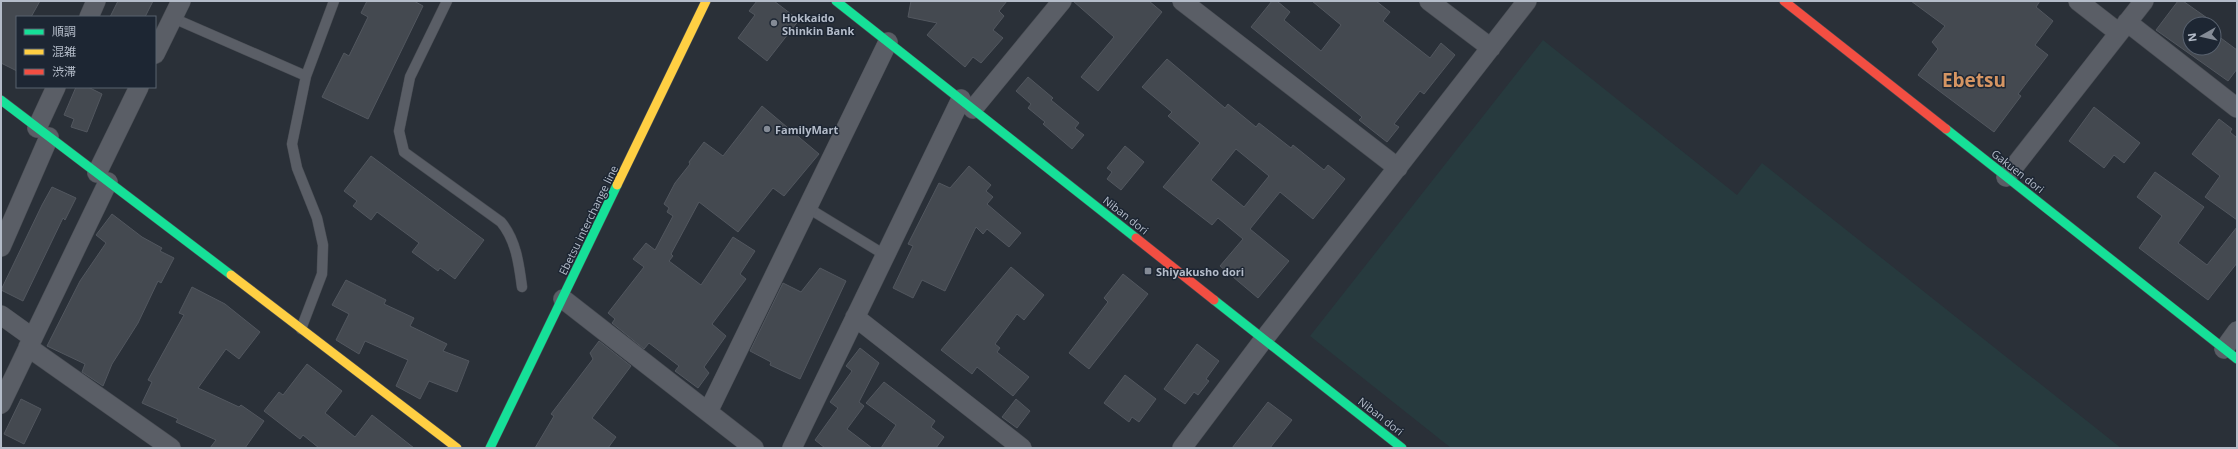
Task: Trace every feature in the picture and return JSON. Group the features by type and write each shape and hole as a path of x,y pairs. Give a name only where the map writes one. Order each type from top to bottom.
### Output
{"street":[{"path":"89,16 96,1"},
{"path":"156,52 181,1"},
{"name":"Ebetsu interchange line","path":"490,448 706,1"},
{"name":"Niban dori","path":"836,1 1402,448"},
{"path":"792,448 885,255 967,104 1062,1"},
{"path":"1182,1 1398,168"},
{"path":"1429,1 1491,48"},
{"path":"1182,448 1264,339 1527,1"},
{"name":"Gakuen dori","path":"1784,1 2230,354"},
{"path":"2078,1 2123,27 2237,108"},
{"path":"2006,177 2144,1"},
{"path":"708,412 888,42"},
{"path":"1,246 43,133 56,88"},
{"path":"1,404 31,343 102,178 139,88"},
{"path":"1,100 457,448"},
{"path":"563,299 754,448"},
{"path":"1,315 31,343 171,448"},
{"path":"855,317 1022,448"},
{"path":"2230,354 2237,332"}],"lane":[{"path":"301,329 322,274 323,245 317,218 297,168 292,144 306,76 334,1"},
{"path":"447,1 410,77 399,131 404,152 504,226 517,254 522,287"},
{"path":"173,18 306,76"},
{"path":"808,208 885,255"}],"green space":[{"path":"1543,40 1737,195 1762,163 2121,448 1451,448 1310,336"}],"building":[{"path":"1,1 40,1 32,16 16,16 16,70 1,63"},
{"path":"118,1 153,1 146,16 110,16"},
{"path":"367,1 414,1 423,6 368,119 322,97 344,53 349,56 368,17 361,13"},
{"path":"757,1 774,1 799,20 767,61 738,38 755,15 749,11"},
{"path":"911,1 1007,1 999,11 1004,16 993,30 1003,38 981,63 973,57 965,67 927,35 937,23 908,17"},
{"path":"1073,1 1149,1 1162,12 1098,91 1081,77 1114,37"},
{"path":"1272,1 1277,1 1290,12 1284,20 1321,51 1341,25 1312,1 1376,1 1390,12 1383,21 1430,58 1441,43 1455,55 1424,94 1420,91 1394,124 1399,127 1387,142 1359,120 1362,117 1251,27"},
{"path":"1911,1 2040,1 2036,7 2053,21 2035,45 2048,55 2018,94 2021,96 1994,132 1918,75 1938,49 1932,42 1945,26"},
{"path":"2178,1 2183,1 2204,16 2182,16 2182,48 2156,30"},
{"path":"2222,39 2237,50 2237,69 2228,81 2193,56 2222,56"},
{"path":"1167,59 1225,108 1228,104 1256,127 1259,123 1291,148 1293,145 1324,170 1328,165 1345,179 1313,219 1280,192 1250,229 1289,261 1258,298 1220,266 1243,239 1218,218 1212,225 1163,187 1200,143 1168,116 1172,112 1142,87","holes":["1236,149 1269,176 1244,207 1211,180"]},
{"path":"1028,77 1053,98 1051,100 1079,123 1075,128 1084,135 1072,149 1043,124 1045,122 1028,108 1031,104 1016,91"},
{"path":"76,88 90,88 102,94 87,132 71,127 74,119 64,115"},
{"path":"762,106 819,154 784,196 773,188 738,232 699,202 671,254 673,256 669,261 701,285 733,237 755,251 740,274 746,279 712,324 726,336 704,367 709,373 698,388 675,371 679,366 649,343 644,349 612,323 615,319 608,313 644,267 633,259 646,243 655,250 673,216 667,212 669,208 664,204 675,183 690,164 689,162 704,142 723,156"},
{"path":"2094,107 2140,143 2124,163 2114,155 2104,168 2069,141"},
{"path":"2219,119 2232,129 2230,132 2237,138 2237,220 2205,197 2220,176 2192,154"},
{"path":"1125,146 1144,162 1121,190 1107,179 1112,172 1107,168"},
{"path":"371,156 484,240 455,279 440,268 438,271 412,252 419,243 377,212 371,220 353,206 357,201 344,191"},
{"path":"969,166 991,185 986,191 993,197 987,204 1021,233 1009,247 987,229 983,234 976,227 945,291 922,280 913,298 893,288 913,246 908,244 939,183 950,188"},
{"path":"2155,172 2204,207 2178,243 2207,265 2237,227 2237,263 2208,300 2139,248 2162,216 2137,197"},
{"path":"52,187 76,198 65,220 63,218 23,301 1,290"},
{"path":"112,214 142,237 162,248 160,251 174,258 161,283 158,281 138,323 112,364 103,386 82,372 85,364 47,346 80,281 106,243 96,235"},
{"path":"1011,267 1044,295 1024,320 1017,314 995,344 1000,348 997,352 1029,377 1013,396 977,367 972,374 941,350"},
{"path":"820,268 846,281 800,379 770,365 771,362 750,351 783,283 801,292"},
{"path":"1123,274 1148,294 1089,369 1069,353 1108,302 1104,298"},
{"path":"346,280 386,300 384,304 414,318 410,326 447,344 443,351 469,361 457,392 429,381 420,399 396,386 408,360 365,341 359,354 336,340 349,314 332,305"},
{"path":"192,287 225,304 260,332 239,359 226,349 198,388 239,407 241,405 264,421 245,448 210,448 216,440 176,422 178,419 142,403 152,382 148,380 184,315 179,313"},
{"path":"599,341 631,366 592,418 616,437 608,448 535,448 554,416 551,414 593,359 590,353"},
{"path":"1197,344 1219,361 1206,379 1209,381 1198,395 1194,392 1185,404 1164,389"},
{"path":"860,348 879,363 859,402 864,406 847,429 872,448 825,448 815,440 838,408 830,402 852,371 846,366"},
{"path":"307,364 342,391 325,413 355,437 372,415 414,448 319,448 303,435 300,439 264,411 279,392 283,395"},
{"path":"1125,375 1156,399 1139,422 1132,417 1129,422 1104,403"},
{"path":"884,382 935,421 931,427 944,437 936,448 881,448 896,425 866,403"},
{"path":"21,399 41,409 24,444 4,434"},
{"path":"1016,399 1030,411 1017,428 1002,417"},
{"path":"1268,402 1292,420 1270,448 1232,448"}],"traffic: fast":[{"path":"836,1 1136,238"},
{"path":"1,100 231,275"},
{"path":"1946,129 2237,359"},
{"path":"490,448 617,185"},
{"path":"1214,300 1402,448"}],"traffic: slow":[{"path":"617,185 706,1"},
{"path":"231,275 457,448"}],"traffic: jam":[{"path":"1784,1 1946,129"},
{"path":"1136,238 1214,300"}],"place":[{"name":"Hokkaido Shinkin Bank","path":"774,23"},
{"name":"FamilyMart","path":"767,129"},
{"name":"Shiyakusho dori","path":"1148,271"}],"district":[{"name":"Ebetsu","path":"1974,80"}]}
